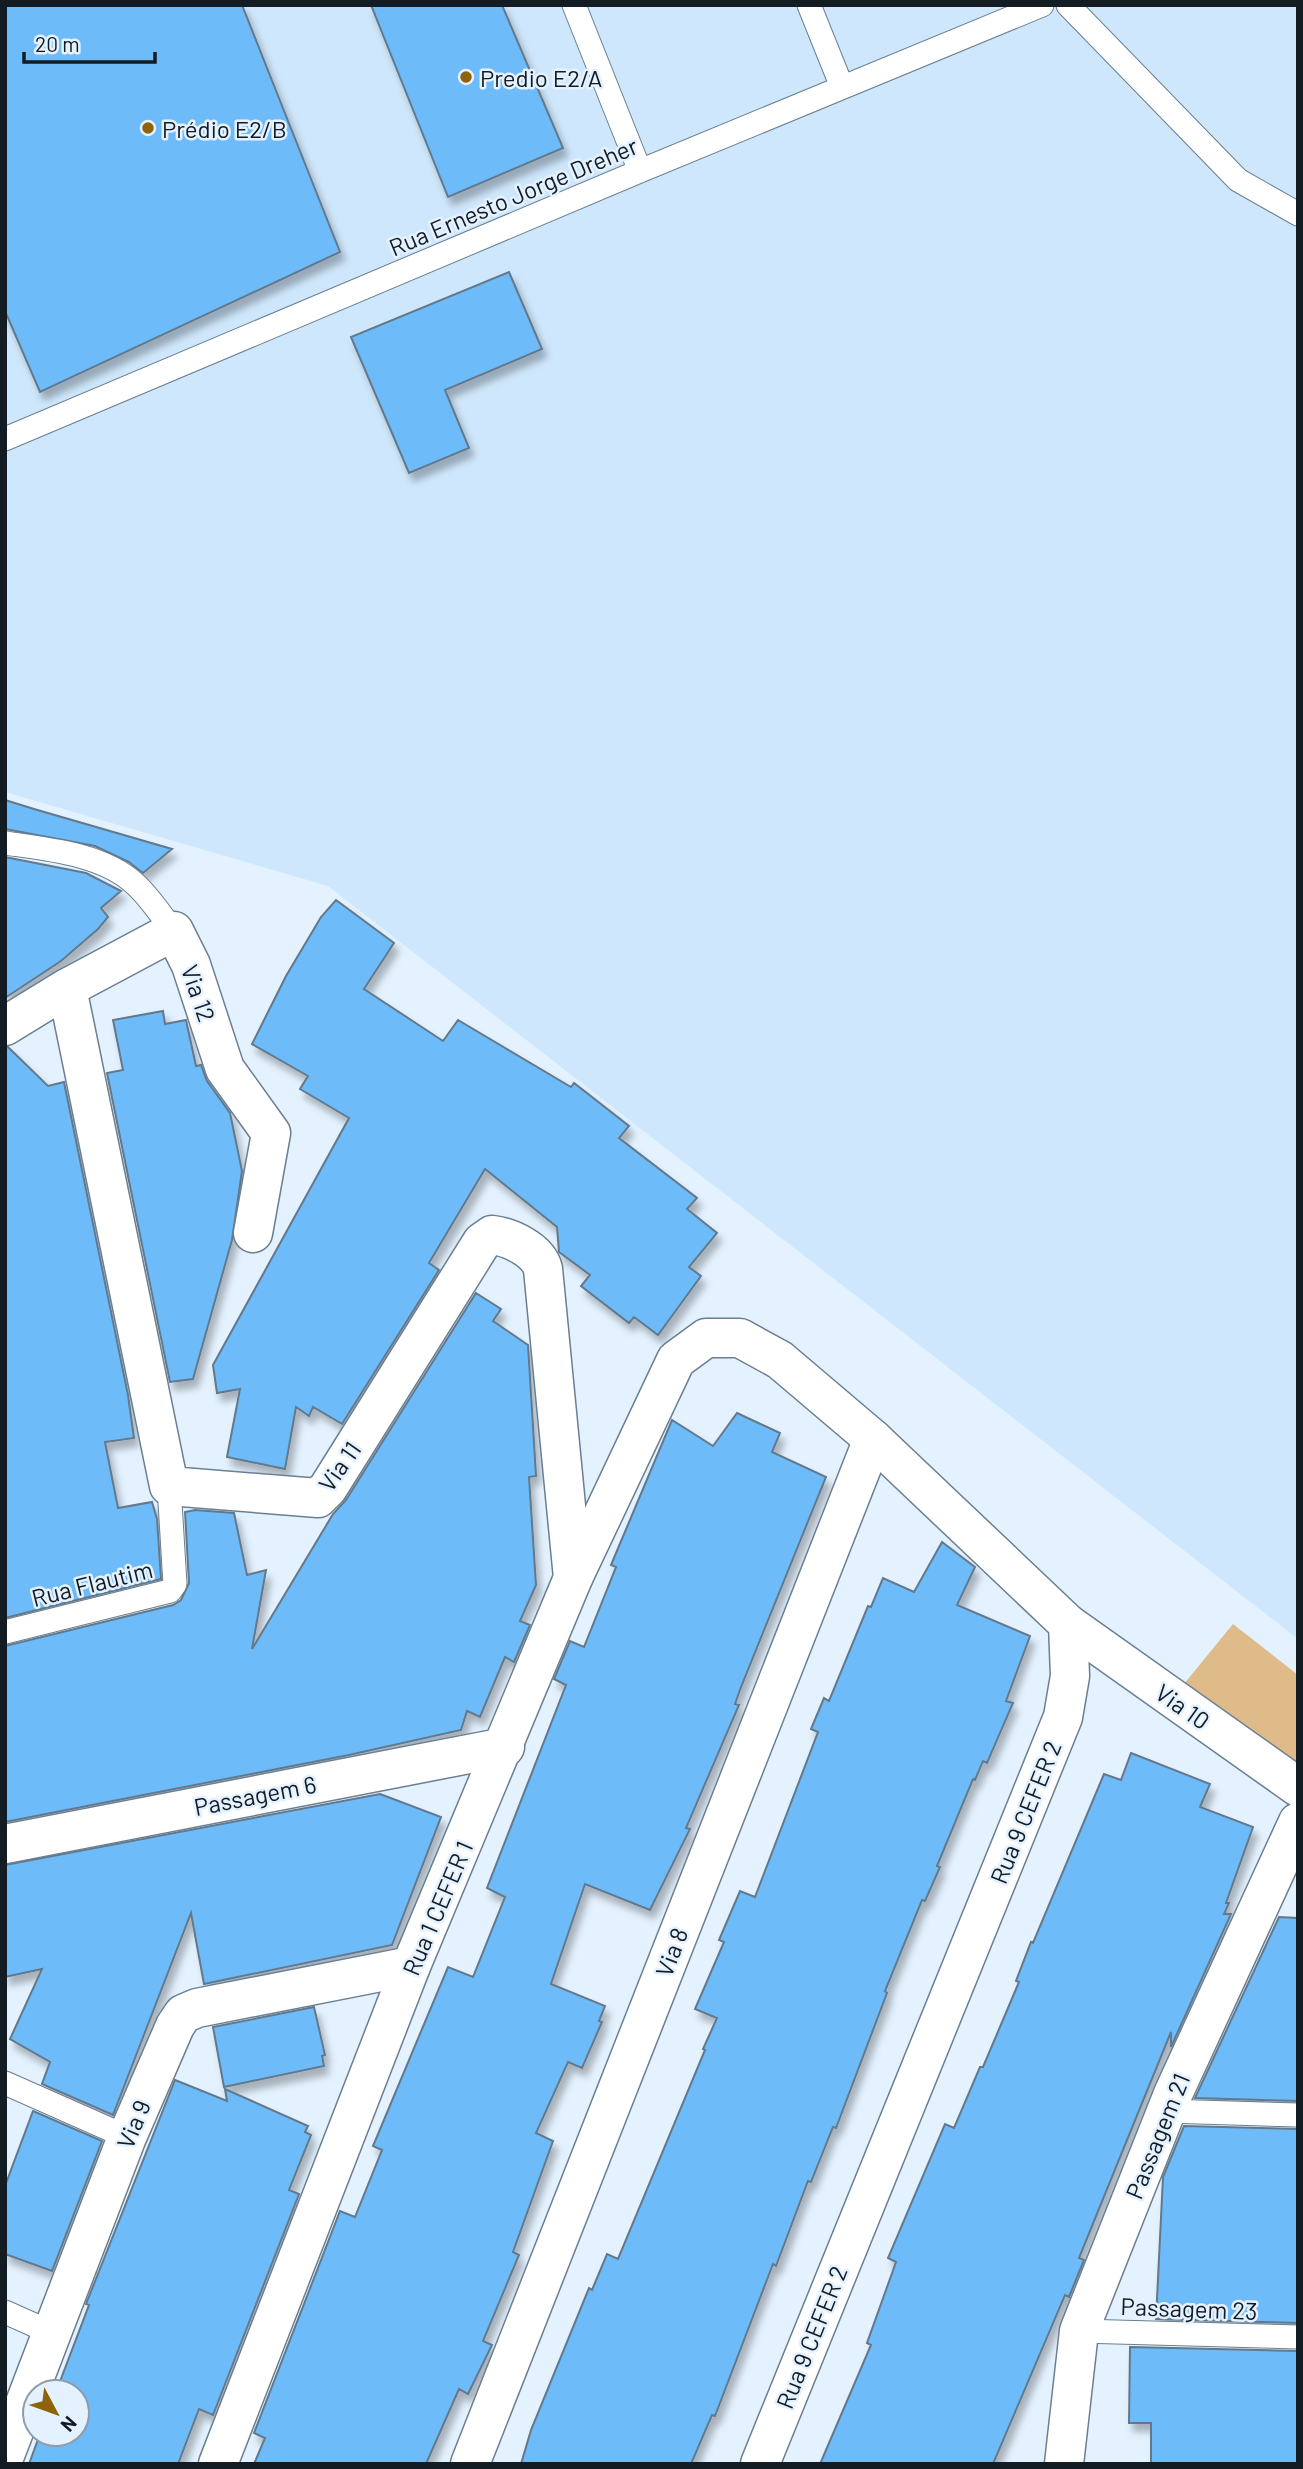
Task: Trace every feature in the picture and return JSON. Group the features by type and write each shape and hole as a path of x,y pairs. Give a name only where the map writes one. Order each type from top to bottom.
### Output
{"street":[{"name":"Via 12","path":"5,1026 67,988 174,931 191,965 225,1069 271,1133 253,1233"},
{"path":"67,988 169,1486"},
{"name":"Via 11","path":"169,1486 318,1498 328,1488 482,1242 492,1235 504,1236 535,1255 543,1269 573,1578"},
{"name":"Rua 1 CEFER 1","path":"218,2464 411,1966 505,1747 573,1578 676,1360 706,1338 740,1338 780,1360 873,1439"},
{"path":"873,1439 1068,1624"},
{"name":"Via 8","path":"470,2464 873,1439"},
{"name":"Via 10","path":"1068,1624 1298,1787"},
{"name":"Rua 9 CEFER 2","path":"760,2464 1063,1717 1070,1676 1068,1624"},
{"name":"Passagem 6","path":"5,1844 505,1747"},
{"name":"Passagem 21","path":"1064,2464 1079,2331 1166,2111 1298,1822"},
{"name":"Via 9","path":"5,2455 127,2137 174,2026 183,2014 197,2008 411,1966"}],"lane":[{"path":"574,5 640,171"},
{"path":"809,5 842,87"},
{"name":"Rua Ernesto Jorge Dreher","path":"5,439 1042,5"},
{"path":"1068,5 1238,180 1298,214"},
{"path":"5,842 56,851 114,869 135,884 174,931"},
{"name":"Rua Flautim","path":"5,1632 170,1591 176,1584 169,1486"},
{"path":"5,2083 127,2137"},
{"path":"1166,2111 1298,2115"},
{"path":"5,2312 52,2333"},
{"name":"Passagem 23","path":"1079,2331 1298,2337"}],"shaded area":[{"path":"5,5 1298,5 1298,1639 328,886 5,792"},
{"path":"1233,1624 1298,1675 1298,1769 1179,1690"}],"building":[{"name":"Prédio E2/B","path":"5,5 242,5 340,252 40,392 5,311"},
{"name":"Predio E2/A","path":"371,5 502,5 563,148 448,197"},
{"path":"509,272 542,349 445,390 469,448 409,473 351,337"},
{"path":"5,800 172,849 143,873 129,862 95,846 5,829"},
{"path":"5,857 86,873 121,891 101,908 108,917 98,929 61,961 5,998"},
{"path":"336,900 394,943 364,989 443,1041 458,1020 571,1087 574,1083 629,1126 619,1138 697,1198 687,1209 717,1233 689,1267 701,1276 658,1335 634,1317 629,1323 581,1286 590,1275 559,1252 557,1227 485,1169 429,1263 439,1270 342,1424 313,1407 309,1416 296,1407 285,1469 227,1457 240,1389 217,1393 213,1365 349,1118 300,1089 308,1076 252,1044 286,976 321,917"},
{"path":"163,1011 165,1024 186,1020 196,1066 201,1065 207,1081 230,1113 242,1171 232,1240 193,1379 170,1382 107,1073 123,1070 113,1020"},
{"path":"8,1047 48,1086 64,1082 128,1395 134,1438 105,1442 118,1508 152,1502 157,1519 161,1579 5,1618 5,1048"},
{"path":"476,1293 501,1309 493,1321 528,1345 536,1476 529,1477 536,1585 520,1621 530,1625 514,1662 505,1657 480,1717 467,1711 461,1730 349,1755 5,1822 5,1646 173,1605 181,1600 189,1583 185,1512 195,1510 234,1513 247,1575 266,1570 252,1649 333,1514 346,1500"},
{"path":"737,1413 780,1433 772,1452 826,1477 741,1687 735,1704 739,1705 686,1828 690,1829 650,1910 585,1884 551,1984 605,2006 599,2021 602,2022 582,2068 568,2062 536,2133 553,2141 513,2252 519,2255 483,2341 492,2345 468,2394 459,2389 426,2464 254,2464 265,2438 254,2433 340,2211 355,2217 382,2150 373,2146 448,1967 473,1977 505,1897 487,1888 566,1685 554,1679 570,1641 584,1647 616,1567 611,1565 672,1420 713,1446"},
{"path":"942,1542 975,1567 957,1605 1030,1636 1006,1701 1013,1703 987,1763 983,1761 975,1780 973,1779 937,1866 940,1867 925,1901 922,1900 885,1991 887,1993 836,2128 833,2127 811,2182 808,2181 776,2266 773,2264 715,2416 712,2415 691,2464 521,2464 531,2430 589,2288 592,2290 607,2254 618,2259 705,2050 703,2049 717,2018 695,2009 724,1942 719,1940 740,1891 755,1897 818,1732 811,1729 824,1698 829,1701 868,1606 871,1607 883,1578 914,1592"},
{"path":"1131,1753 1210,1784 1200,1807 1253,1827 1226,1903 1229,1903 1224,1914 1231,1914 1171,2047 1171,2032 1079,2258 1084,2260 1069,2297 1065,2295 993,2464 820,2464 871,2345 867,2343 896,2262 888,2258 945,2124 954,2128 980,2067 983,2067 1019,1982 1016,1981 1031,1942 1033,1943 1104,1774 1121,1780"},
{"path":"380,1794 441,1817 392,1945 204,1984 191,1913 113,2115 42,2084 50,2062 10,2039 42,1969 5,1977 5,1865"},
{"path":"1279,1917 1298,1918 1298,2101 1195,2098"},
{"path":"314,2007 325,2055 322,2056 324,2066 224,2087 213,2027"},
{"path":"175,2080 227,2101 225,2089 308,2126 305,2132 311,2135 289,2190 299,2194 213,2415 199,2409 178,2464 29,2464 35,2448 91,2448 91,2378 61,2378 89,2305 86,2304"},
{"path":"33,2111 102,2141 52,2271 5,2254 5,2186"},
{"path":"1184,2126 1298,2129 1298,2323 1156,2319 1163,2177"},
{"path":"1130,2347 1298,2351 1298,2464 1151,2464 1151,2423 1129,2423"}],"place":[{"name":"Predio E2/A","path":"466,77"},
{"name":"Prédio E2/B","path":"148,128"}]}
